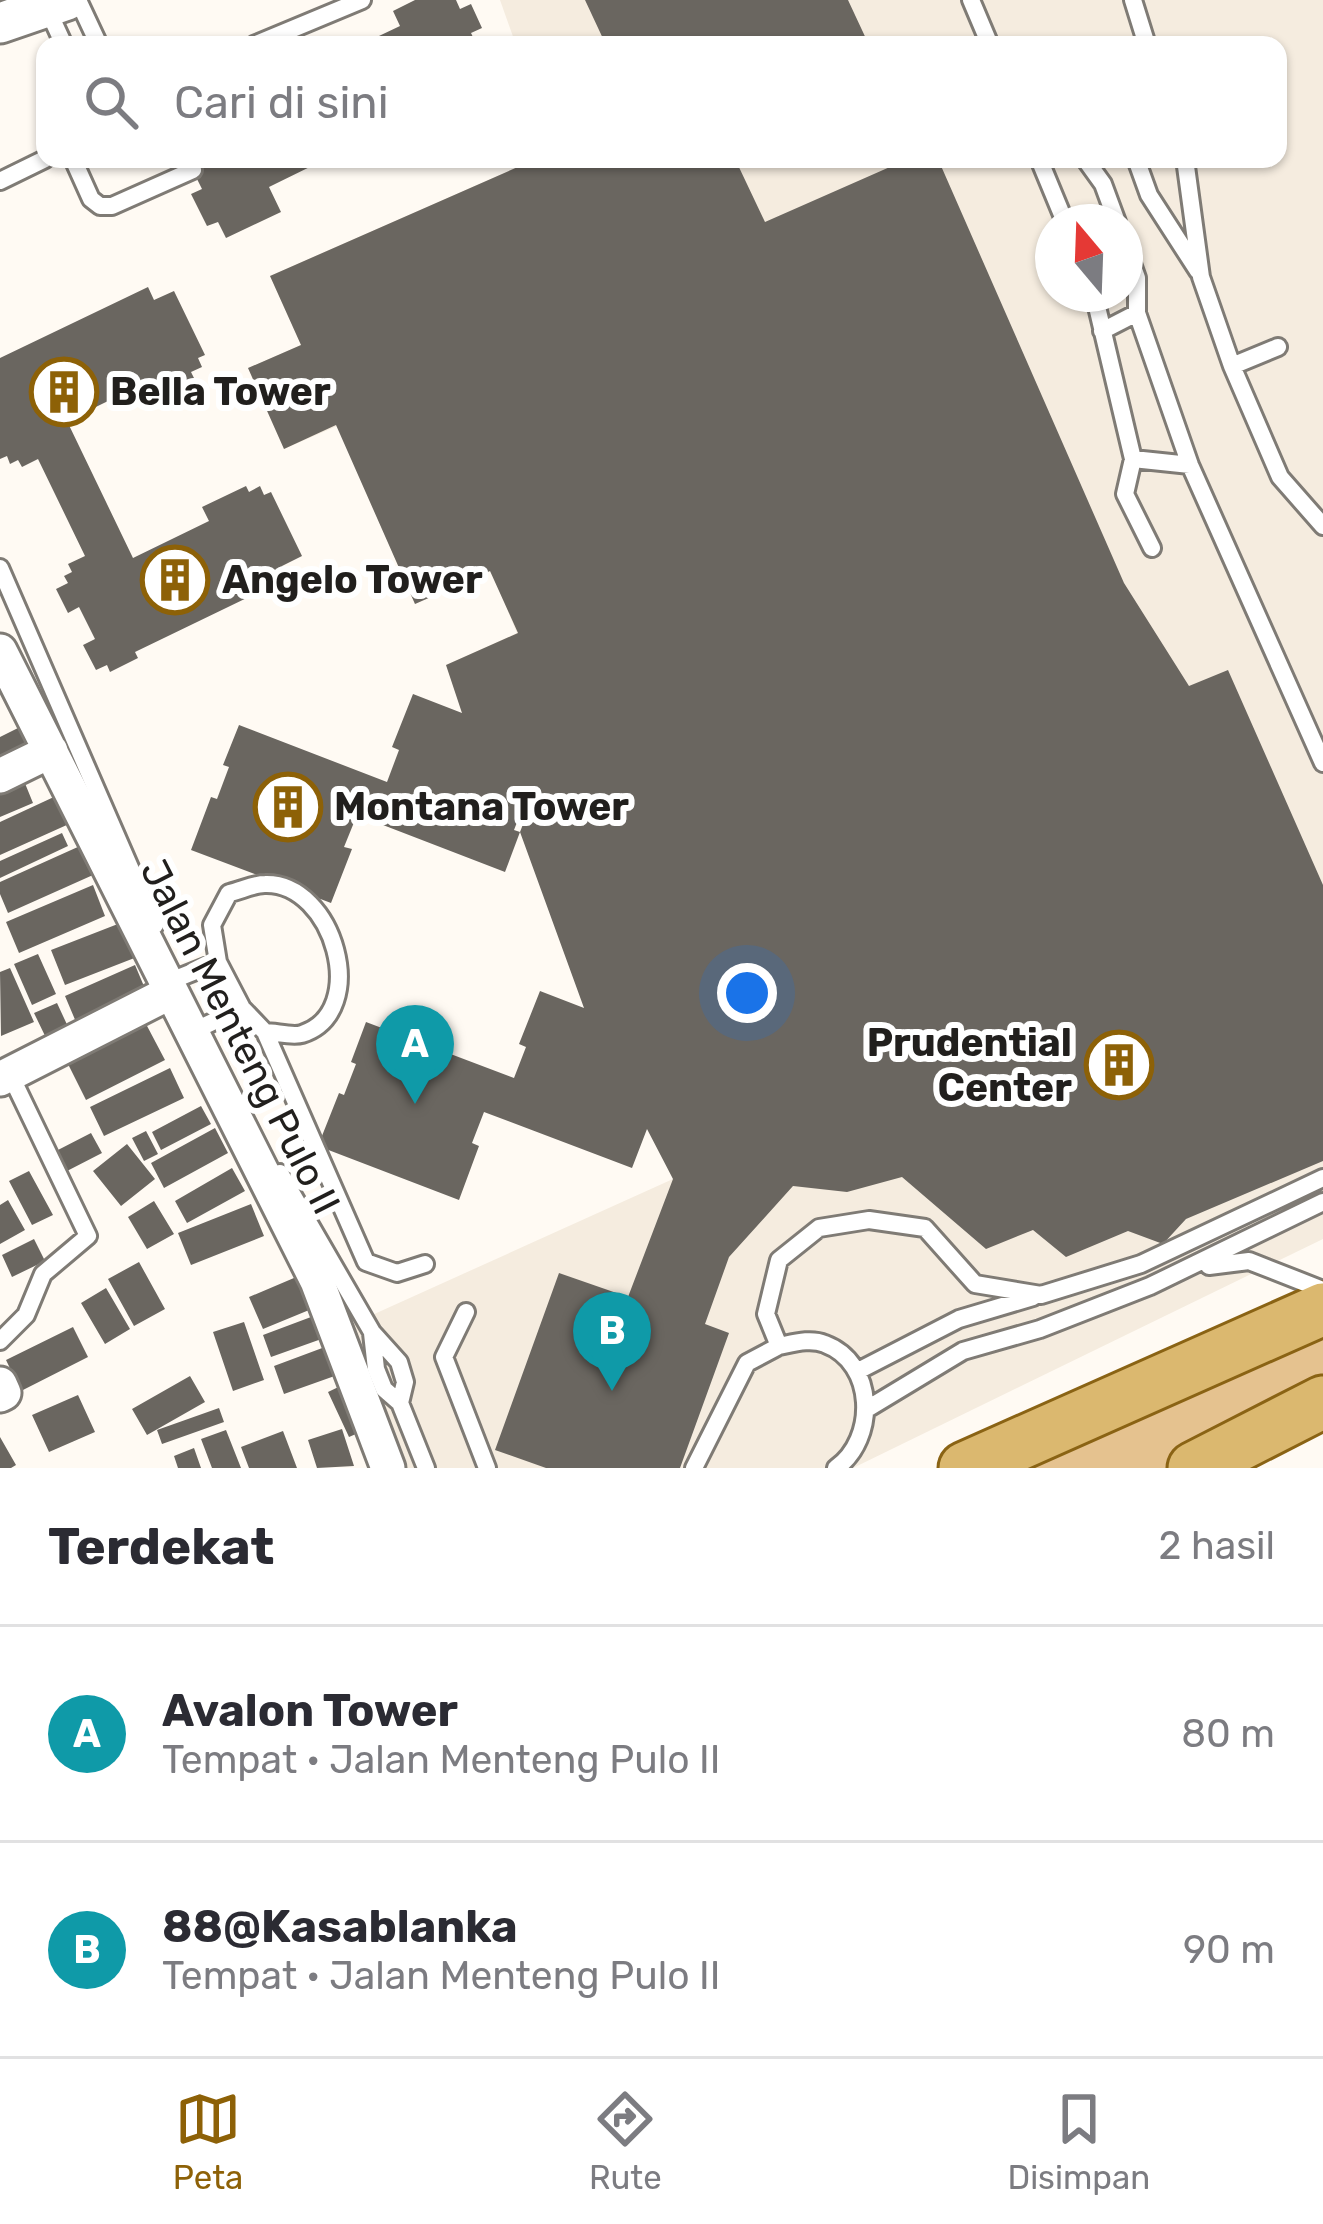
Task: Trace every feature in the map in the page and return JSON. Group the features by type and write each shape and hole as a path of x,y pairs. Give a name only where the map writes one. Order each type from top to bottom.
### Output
{"main road":[{"path":"965,1468 1323,1309"},
{"path":"1195,1468 1323,1402"}],"street":[{"name":"Jalan Menteng Pulo II","path":"0,651 174,986 317,1281 388,1468"},
{"path":"0,776 51,751"},
{"path":"5,1076 174,986"}],"lane":[{"path":"276,36 362,0"},
{"path":"971,0 986,36"},
{"path":"1132,0 1145,36"},
{"path":"37,8 57,36"},
{"path":"37,8 84,36"},
{"path":"0,181 36,163"},
{"path":"77,168 100,206 112,206 193,170"},
{"path":"1043,168 1058,204"},
{"path":"1091,168 1110,204"},
{"path":"1139,168 1149,196 1201,277"},
{"path":"1186,168 1201,277 1232,366 1280,477 1323,526"},
{"path":"1098,312 1133,459 1125,494 1152,548"},
{"path":"1102,331 1137,313 1190,465 1323,763"},
{"path":"1232,366 1278,346"},
{"path":"1133,459 1190,465"},
{"path":"0,568 174,986 202,1027 238,1101 372,1332 376,1370 384,1389 400,1403 426,1468"},
{"path":"1301,718 1323,727"},
{"path":"265,1031 300,1035 327,1018 337,993 338,963 331,930 311,904 286,888 264,884 229,893 212,926 218,962 242,1008 265,1031 366,1262 398,1273 424,1264"},
{"path":"174,986 218,962"},
{"path":"202,1027 242,1008"},
{"path":"0,1341 20,1324 44,1274 88,1236 5,1076"},
{"path":"858,1371 959,1319 1141,1264 1323,1178"},
{"path":"867,1409 963,1351 1040,1329 1179,1273 1323,1202"},
{"path":"779,1346 766,1314 779,1260 819,1228 869,1220 925,1228 975,1284 1041,1295"},
{"path":"1179,1273 1249,1261 1323,1291"},
{"path":"466,1312 444,1357 488,1468"},
{"path":"959,1319 963,1351"},
{"path":"694,1468 747,1363 779,1346 821,1341 841,1352 858,1371 867,1409 859,1442 836,1468"}],"shaded area":[{"path":"500,0 1323,0 1323,1239 853,1468 405,1468 350,1325 673,1179 553,748 462,713 446,665 517,633 491,571 415,604 337,426 284,449 248,368 301,345 270,276 516,168 1287,168 1287,36 513,36"},
{"path":"1323,1309 1323,1402 1195,1468 965,1468"}],"building":[{"path":"415,0 456,0 460,9 471,4 482,28 472,36 379,36 400,26 393,11"},
{"path":"585,0 848,0 865,36 602,36"},
{"path":"192,168 308,168 269,187 281,212 226,238 218,222 207,226 191,194 202,189"},
{"path":"516,168 739,168 765,222 888,168 942,168 1124,583 1189,686 1228,670 1323,885 1323,1161 1186,1219 1163,1244 1128,1231 1066,1257 1033,1230 986,1249 902,1177 847,1192 793,1186 729,1257 705,1324 729,1333 680,1468 546,1468 495,1450 559,1273 628,1297 673,1179 647,1129 632,1168 484,1112 472,1143 479,1146 459,1200 318,1146 356,1064 351,1062 366,1022 514,1078 526,1047 519,1044 540,991 584,1008 520,832 505,872 357,815 344,847 352,849 331,903 191,850 211,797 217,799 229,767 223,765 239,725 387,782 399,750 392,747 413,694 462,713 446,665 518,633 490,571 415,604 336,425 284,449 248,368 301,345 270,276","holes":["526,799 532,801 520,832 514,830"]},
{"path":"148,287 154,300 174,291 205,355 198,358 202,367 191,372 194,378 150,399 143,384 67,421 133,558 209,521 202,507 246,486 249,492 260,486 264,495 271,492 302,556 282,566 288,578 135,652 138,658 110,672 107,665 96,670 83,645 95,639 79,607 68,613 56,589 68,583 64,576 72,572 68,564 85,556 38,459 22,467 18,460 10,464 7,456 0,459 0,358"},
{"path":"24,725 37,751 0,768 0,737"},
{"path":"22,776 33,803 0,817 0,786"},
{"path":"56,796 69,824 0,855 0,822"},
{"path":"62,833 68,846 0,878 0,861"},
{"path":"80,846 93,875 8,913 0,882"},
{"path":"93,885 105,916 19,953 6,922"},
{"path":"123,922 137,957 65,985 51,950"},
{"path":"38,954 56,994 32,1005 14,964"},
{"path":"135,965 146,991 76,1022 65,996"},
{"path":"10,968 34,1022 1,1036 0,972"},
{"path":"57,1003 70,1031 48,1042 34,1013"},
{"path":"146,1024 165,1060 86,1100 68,1064"},
{"path":"170,1068 184,1098 104,1136 90,1107"},
{"path":"201,1106 211,1124 161,1150 152,1132"},
{"path":"215,1128 228,1153 164,1188 151,1163"},
{"path":"146,1131 158,1154 144,1161 132,1138"},
{"path":"91,1133 102,1153 67,1171 56,1151"},
{"path":"127,1144 155,1179 121,1206 93,1171"},
{"path":"232,1168 245,1191 187,1223 175,1201"},
{"path":"29,1171 53,1215 32,1225 9,1181"},
{"path":"8,1200 25,1230 0,1244 0,1205"},
{"path":"154,1201 174,1234 147,1249 128,1217"},
{"path":"251,1204 264,1236 191,1265 178,1233"},
{"path":"34,1239 45,1261 12,1277 2,1255"},
{"path":"139,1262 165,1309 134,1326 108,1279"},
{"path":"301,1275 314,1308 263,1329 249,1297"},
{"path":"106,1288 130,1329 105,1344 81,1303"},
{"path":"319,1314 327,1337 271,1357 263,1335"},
{"path":"244,1322 264,1380 233,1391 213,1332"},
{"path":"73,1327 88,1357 21,1391 6,1360"},
{"path":"333,1344 343,1373 284,1394 274,1366"},
{"path":"190,1376 205,1402 147,1435 132,1409"},
{"path":"351,1381 372,1427 349,1437 328,1392"},
{"path":"78,1395 95,1432 49,1452 32,1415"},
{"path":"219,1408 224,1422 162,1444 157,1430"},
{"path":"342,1429 354,1466 317,1468 308,1440"},
{"path":"226,1430 241,1468 212,1468 201,1439"},
{"path":"283,1431 297,1468 249,1468 241,1447"},
{"path":"0,1437 16,1465 11,1468 0,1468"},
{"path":"194,1448 201,1468 178,1468 174,1456"}],"place":[{"name":"Bella Tower","path":"64,392"},
{"name":"Angelo Tower","path":"175,580"},
{"name":"Montana Tower","path":"288,807"},
{"name":"Prudential Center","path":"1119,1065"},
{"name":"Avalon Tower","path":"415,1104"},
{"name":"88@Kasablanka","path":"612,1391"}]}
